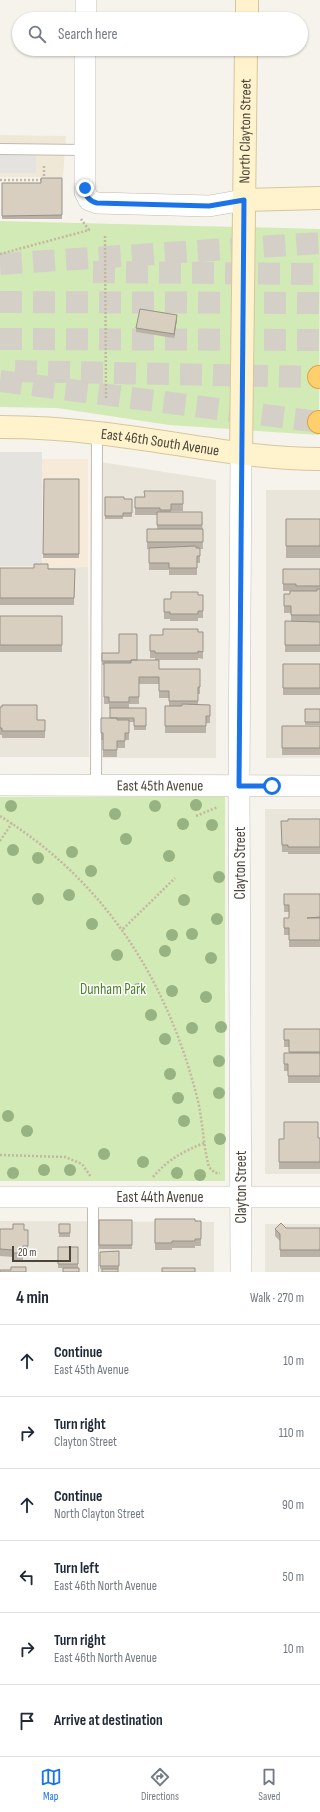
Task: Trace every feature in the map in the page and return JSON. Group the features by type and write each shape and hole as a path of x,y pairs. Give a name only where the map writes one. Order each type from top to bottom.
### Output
{"main road":[{"path":"247,0 247,12"},
{"name":"North Clayton Street","path":"241,454 246,56"},
{"path":"244,200 320,198"},
{"name":"East 46th South Avenue","path":"0,427 97,433 241,454 277,458 320,459"}],"street":[{"path":"86,0 86,12"},
{"path":"85,56 85,192 89,200 97,203 209,206 244,200"},
{"name":"Clayton Street","path":"241,454 239,786 241,1272"},
{"name":"East 45th Avenue","path":"0,785 320,786"},
{"name":"East 44th Avenue","path":"0,1197 94,1189 240,1197 320,1197"}],"lane":[{"path":"0,149 84,150"},
{"path":"96,786 97,433"},
{"path":"93,1272 94,1189"}],"path":[{"path":"0,180 44,180 44,161 50,161"},
{"path":"0,254 89,230"},
{"path":"105,236 106,400"},
{"path":"196,816 220,807"},
{"path":"0,816 31,836 58,858 90,890 123,929 155,984 178,1040 198,1102 209,1167 215,1173"},
{"path":"0,840 12,823"},
{"path":"123,929 175,878"},
{"path":"149,1181 160,1168 183,1151 204,1143"},
{"path":"0,1156 65,1157 82,1164 94,1189"}],"shaded area":[{"path":"0,135 66,136 63,177 0,177"},
{"path":"0,145 36,145 36,173 0,173"},
{"path":"0,452 42,452 42,566 0,566"},
{"path":"0,459 88,459 88,567 0,568"},
{"path":"101,462 216,480 216,758 100,758"},
{"path":"266,490 320,490 320,758 266,758"},
{"path":"88,567 89,757 0,757 0,568"},
{"path":"265,809 320,809 320,1174 265,1174"},
{"path":"0,1221 214,1222 214,1272 0,1272"},
{"path":"265,1224 320,1224 320,1272 265,1272"}],"green space":[{"path":"0,221 320,229 319,435 169,425 57,408 0,407"},
{"name":"Dunham Park","path":"0,797 225,797 225,1181 0,1181"}],"building":[{"path":"41,178 62,178 62,215 2,216 2,183 41,183"},
{"path":"140,309 177,315 174,334 136,328"},
{"path":"44,479 79,479 79,554 43,554"},
{"path":"144,491 183,491 183,504 171,504 171,510 160,510 160,508 135,508 135,497 145,497"},
{"path":"105,497 124,497 124,499 132,499 132,513 123,513 123,516 105,516"},
{"path":"157,512 202,512 202,525 157,525"},
{"path":"286,519 320,519 320,546 286,546"},
{"path":"147,529 203,529 203,542 147,542"},
{"path":"196,546 196,548 200,548 200,556 197,556 197,568 169,568 169,563 149,563 149,548"},
{"path":"34,564 48,564 48,569 75,569 74,598 0,598 0,568 34,568"},
{"path":"283,569 320,569 320,586 296,586 296,584 283,584"},
{"path":"317,589 320,589 320,615 291,615 291,606 284,606 284,594 290,594 290,591 317,591"},
{"path":"171,592 198,592 198,595 203,595 203,611 198,611 198,614 170,614 170,612 164,612 164,599 171,599"},
{"path":"0,616 62,616 62,645 0,645"},
{"path":"285,621 320,622 320,645 285,645"},
{"path":"163,629 198,629 198,632 203,632 203,652 155,653 155,651 150,651 150,635 163,635"},
{"path":"119,634 137,634 137,660 102,661 102,653 119,653"},
{"path":"131,660 159,660 159,669 200,669 198,701 169,701 169,691 159,691 159,677 139,677 139,697 129,697 129,702 109,702 109,697 104,697 104,663 131,663"},
{"path":"283,664 320,664 320,688 283,688"},
{"path":"182,704 210,705 210,716 206,716 206,726 165,726 165,706 182,706"},
{"path":"2,705 37,705 37,720 45,720 45,731 2,731 2,728 0,728 0,707 2,707"},
{"path":"110,708 146,708 146,726 134,726 134,718 110,718"},
{"path":"305,709 320,709 320,722 305,722"},
{"path":"101,718 129,720 129,733 125,733 125,741 117,741 117,750 103,750"},
{"path":"282,726 320,726 320,748 282,748"},
{"path":"288,819 320,819 320,847 288,847 288,845 282,845 281,821 288,821"},
{"path":"284,894 320,894 320,917 307,918 320,918 320,940 289,940 289,928 284,928 284,918 289,918 289,905 284,905"},
{"path":"284,1029 320,1029 320,1052 289,1052 289,1040 284,1040"},
{"path":"284,1053 320,1053 320,1076 288,1076 288,1064 284,1064"},
{"path":"284,1122 318,1122 320,1162 279,1162 279,1139 284,1139"},
{"path":"155,1219 195,1219 195,1221 201,1221 201,1239 195,1239 195,1241 172,1241 172,1243 155,1243"},
{"path":"99,1220 132,1220 132,1245 99,1245"},
{"path":"281,1223 286,1228 320,1228 320,1250 280,1250 280,1234 275,1229"},
{"path":"13,1224 24,1224 24,1230 28,1230 28,1246 23,1246 23,1253 13,1253 13,1250 0,1249 0,1229 13,1229"},
{"path":"59,1224 70,1224 70,1233 59,1233"},
{"path":"58,1247 78,1247 78,1264 58,1264"},
{"path":"119,1251 119,1266 100,1266 100,1252"},
{"path":"11,1267 26,1267 26,1272 0,1272 0,1270 11,1270"},
{"path":"63,1268 79,1268 79,1272 63,1272"},
{"path":"162,1268 195,1268 195,1272 162,1272"},
{"path":"102,1269 118,1269 118,1272 102,1272"}],"tunnel":[{"path":"0,264 320,243"},
{"path":"93,272 320,274"},
{"path":"0,302 320,303"},
{"path":"0,339 320,340"},
{"path":"15,371 319,377"},
{"path":"0,381 319,422"}],"route":[{"path":"85,188 86,196 89,200 97,203 209,206 244,200 239,786 272,786"}]}
